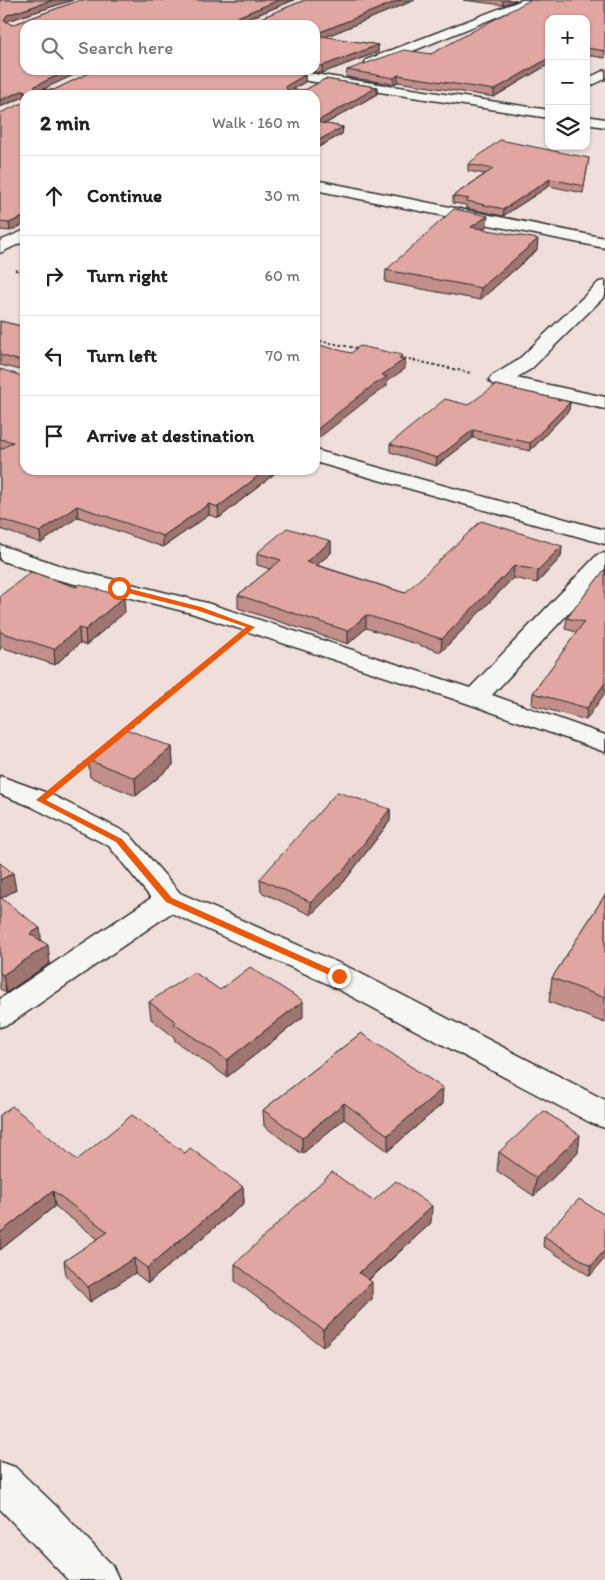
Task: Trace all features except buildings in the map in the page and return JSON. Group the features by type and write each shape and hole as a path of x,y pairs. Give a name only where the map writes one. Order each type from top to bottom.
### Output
{"street":[{"path":"303,90 324,80 532,0"},
{"path":"590,82 605,74"},
{"path":"294,75 545,113"},
{"path":"524,110 545,102"},
{"path":"590,121 605,123"},
{"path":"320,186 605,243"},
{"path":"0,248 20,237"},
{"path":"500,380 524,365 605,286"},
{"path":"500,380 605,403"},
{"path":"320,457 605,537"},
{"path":"0,552 59,573 199,608 251,627 475,698 605,744"},
{"path":"475,698 605,560"},
{"path":"0,784 40,800 119,840 169,900 339,976 605,1116"},
{"path":"0,1015 169,900"},
{"path":"0,1480 98,1580"}],"path":[{"path":"320,341 367,350"},
{"path":"393,355 500,380"},
{"path":"123,732 251,627"},
{"path":"40,800 93,757"}],"route":[{"path":"119,588 199,608 251,627 40,800 119,840 169,900 339,976"}]}
